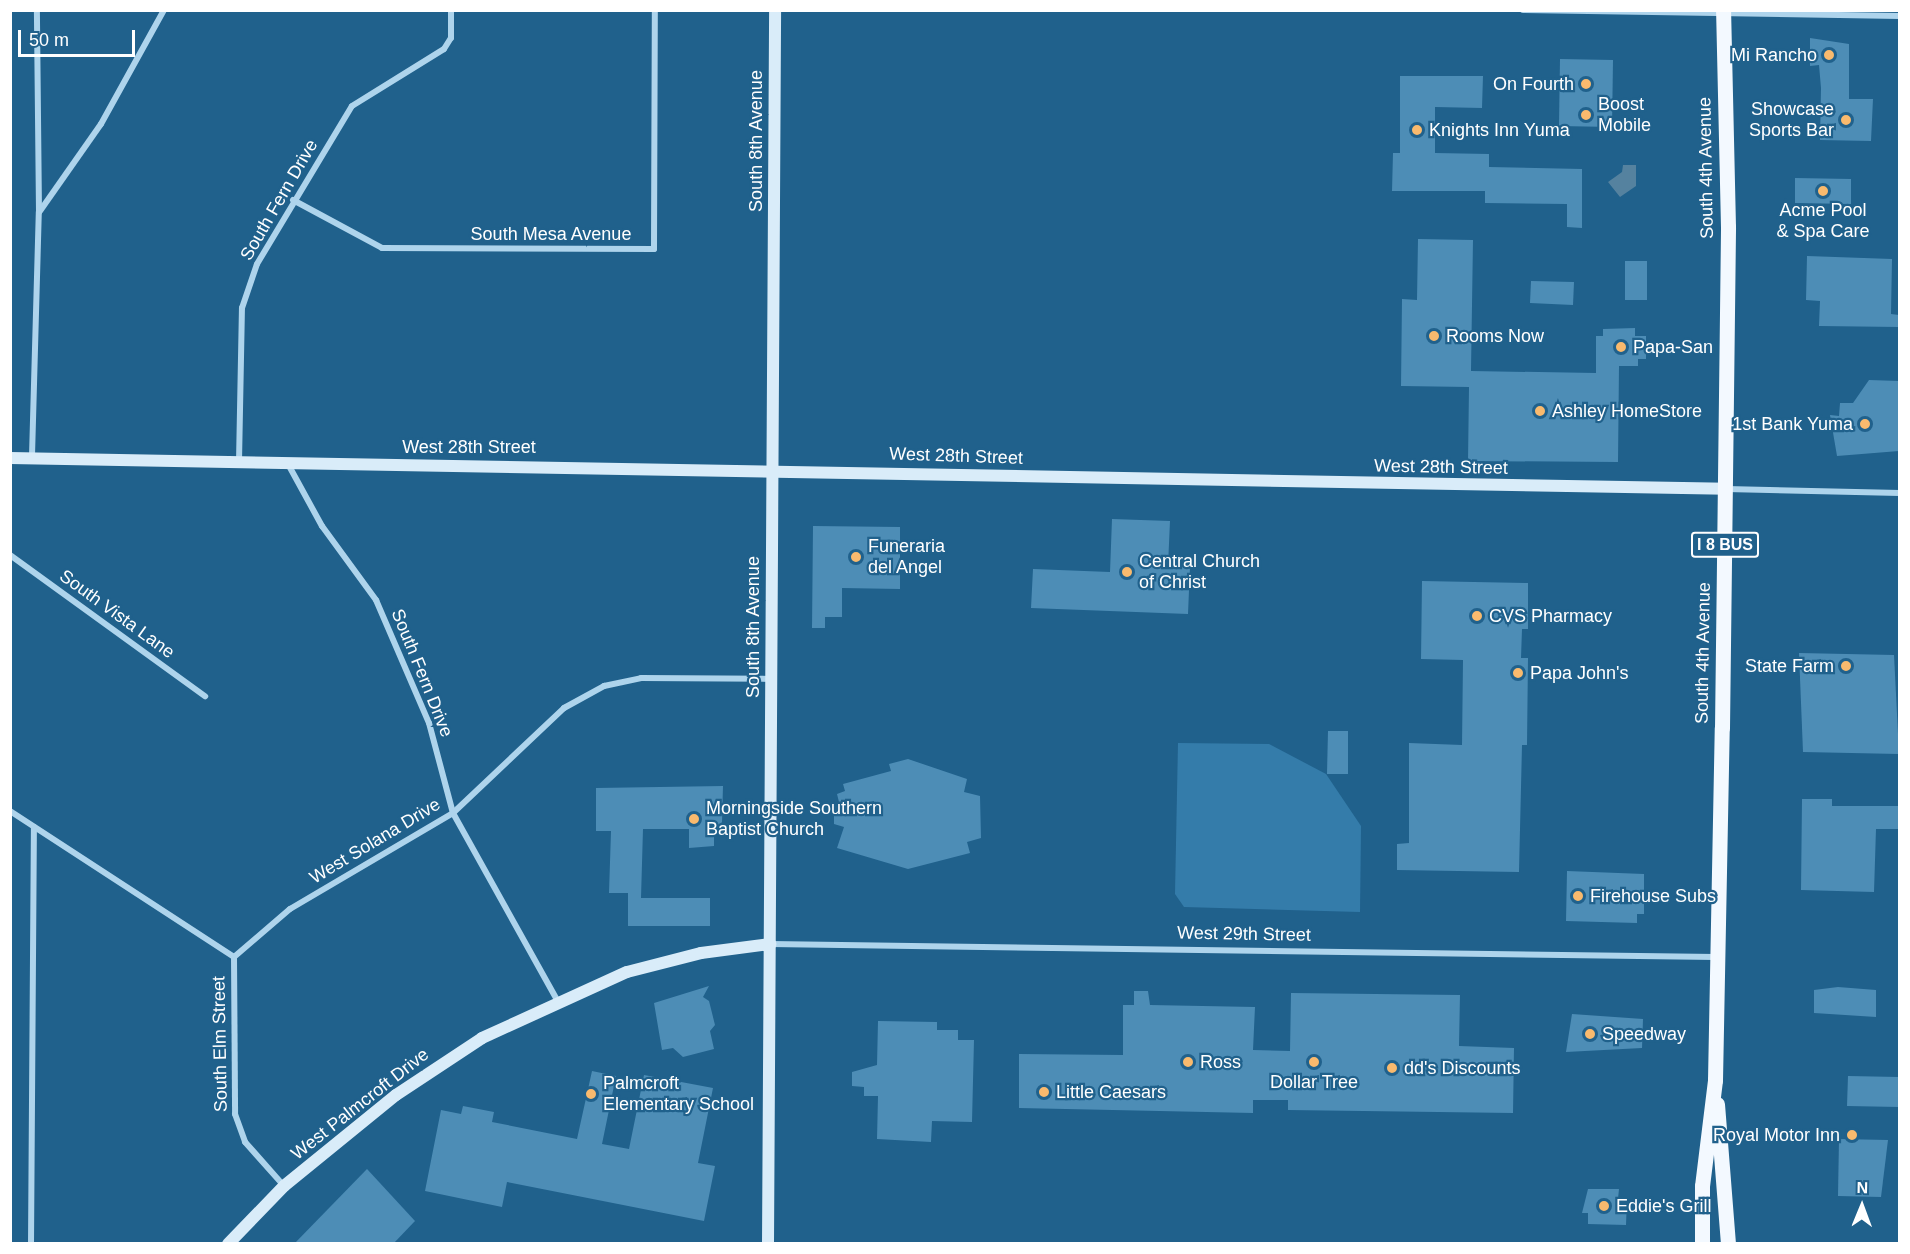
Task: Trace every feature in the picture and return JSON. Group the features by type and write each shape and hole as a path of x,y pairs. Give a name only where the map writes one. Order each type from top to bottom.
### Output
{"main road":[{"name":"South 4th Avenue","path":"1723,12 1726,489 1715,1080 1728,1244"},
{"name":"South 4th Avenue","path":"1702,1244 1702,1186 1715,1080"}],"street":[{"path":"32,456 39,212 37,10"},
{"path":"39,212 101,124 164,10"},
{"name":"South Fern Drive","path":"239,462 242,308 257,264 293,200 352,106 444,49 451,38 451,10"},
{"name":"South Mesa Avenue","path":"293,200 382,248 654,249 655,10"},
{"name":"South 8th Avenue","path":"768,1244 775,10"},
{"path":"1523,10 1899,16"},
{"name":"West 28th Street","path":"10,458 32,456 288,463 772,468 1899,493"},
{"name":"South Fern Drive","path":"288,463 322,525 376,600 429,723 453,813 557,1000"},
{"name":"South Vista Lane","path":"10,555 205,696"},
{"name":"West Solana Drive","path":"234,957 290,909 453,813 564,708 604,686 641,678 771,679"},
{"path":"10,811 234,957"},
{"path":"31,1244 33,827"},
{"name":"West 29th Street","path":"770,944 1716,957"},
{"name":"West Palmcroft Drive","path":"228,1244 284,1186 433,1068 557,1000 658,963 770,944"},
{"name":"South Elm Street","path":"234,957 235,1114 245,1142 284,1186"}],"shaded area":[{"path":"1623,165 1636,165 1636,186 1620,197 1608,182 1622,172"},
{"path":"1178,743 1269,744 1326,774 1361,826 1360,912 1184,907 1175,894"}],"building":[{"path":"1810,38 1849,44 1849,99 1873,99 1871,141 1820,140 1819,65 1810,66"},
{"path":"1560,59 1613,60 1612,127 1559,126"},
{"name":"Knights Inn Yuma","path":"1400,76 1483,76 1482,108 1435,107 1435,153 1489,154 1489,167 1582,169 1582,228 1567,227 1567,204 1485,203 1485,191 1392,191 1393,153 1400,153"},
{"name":"Acme Pool & Spa Care","path":"1795,178 1851,179 1851,204 1795,203"},
{"path":"1418,239 1473,240 1471,371 1596,373 1596,336 1603,336 1603,329 1635,328 1635,336 1646,336 1646,359 1638,359 1638,366 1619,366 1618,462 1468,461 1469,387 1401,386 1402,299 1417,300"},
{"path":"1807,256 1892,259 1891,314 1899,315 1899,327 1819,326 1820,301 1806,300"},
{"path":"1625,261 1647,261 1647,300 1625,300"},
{"path":"1531,281 1574,282 1573,305 1530,303"},
{"name":"1st Bank Yuma","path":"1869,380 1899,381 1899,451 1837,456 1830,415 1839,416 1840,403 1853,403"},
{"path":"1112,519 1170,521 1168,566 1190,567 1188,614 1031,608 1033,569 1110,572"},
{"name":"Funeraria del Angel","path":"813,526 900,527 900,589 842,588 842,617 825,617 825,628 812,628"},
{"path":"1422,581 1528,583 1528,629 1522,629 1521,658 1528,658 1527,745 1522,745 1519,872 1397,870 1397,844 1409,843 1409,743 1462,745 1463,660 1421,659"},
{"path":"1799,653 1894,655 1899,754 1803,752"},
{"path":"1328,731 1348,731 1348,774 1327,774"},
{"path":"908,759 967,779 964,792 980,796 981,838 967,842 970,853 908,869 837,848 844,827 834,824 834,814 840,806 837,794 845,791 843,784 891,771 889,764"},
{"path":"723,786 722,822 714,832 714,846 689,848 689,829 643,829 641,898 710,898 710,926 628,926 628,893 609,893 611,831 596,831 596,788"},
{"path":"1802,799 1832,799 1832,806 1899,806 1899,829 1876,829 1874,892 1801,890"},
{"path":"1567,871 1644,874 1644,914 1637,914 1637,923 1566,921"},
{"path":"709,986 703,997 709,1001 715,1025 710,1031 714,1049 683,1057 673,1048 662,1050 654,1003"},
{"path":"1838,987 1876,990 1876,1017 1814,1013 1814,990"},
{"path":"1134,991 1148,991 1150,1005 1255,1007 1253,1050 1290,1051 1291,993 1460,995 1459,1046 1514,1048 1513,1113 1288,1110 1288,1100 1253,1100 1253,1113 1019,1108 1019,1054 1123,1055 1123,1005 1134,1005"},
{"path":"1572,1014 1643,1019 1642,1048 1566,1052"},
{"path":"878,1021 937,1022 937,1030 958,1030 958,1040 974,1040 972,1122 932,1121 931,1142 877,1139 878,1096 864,1096 864,1087 852,1086 852,1072 877,1065"},
{"path":"592,1071 616,1076 602,1144 629,1149 644,1075 713,1088 698,1163 715,1166 704,1221 507,1182 502,1207 425,1191 441,1110 461,1114 463,1106 494,1112 492,1122 577,1139"},
{"path":"1848,1076 1899,1077 1899,1107 1847,1106"},
{"path":"1839,1139 1888,1140 1881,1197 1838,1196"},
{"path":"367,1169 415,1221 393,1244 294,1244"},
{"name":"Eddie's Grill","path":"1588,1189 1619,1189 1618,1199 1627,1199 1626,1225 1588,1224 1588,1213 1582,1213"}],"place":[{"name":"Mi Rancho","path":"1829,55"},
{"name":"On Fourth","path":"1586,84"},
{"name":"Boost Mobile","path":"1586,115"},
{"name":"Showcase Sports Bar","path":"1846,120"},
{"name":"Knights Inn Yuma","path":"1417,130"},
{"name":"Acme Pool & Spa Care","path":"1823,191"},
{"name":"Rooms Now","path":"1434,336"},
{"name":"Papa-San","path":"1621,347"},
{"name":"Ashley HomeStore","path":"1540,411"},
{"name":"1st Bank Yuma","path":"1865,424"},
{"name":"Funeraria del Angel","path":"856,557"},
{"name":"Central Church of Christ","path":"1127,572"},
{"name":"CVS Pharmacy","path":"1477,616"},
{"name":"State Farm","path":"1846,666"},
{"name":"Papa John's","path":"1518,673"},
{"name":"Morningside Southern Baptist Church","path":"694,819"},
{"name":"Firehouse Subs","path":"1578,896"},
{"name":"Speedway","path":"1590,1034"},
{"name":"Ross","path":"1188,1062"},
{"name":"Dollar Tree","path":"1314,1062"},
{"name":"dd's Discounts","path":"1392,1068"},
{"name":"Little Caesars","path":"1044,1092"},
{"name":"Palmcroft Elementary School","path":"591,1094"},
{"name":"Royal Motor Inn","path":"1852,1135"},
{"name":"Eddie's Grill","path":"1604,1206"}]}
